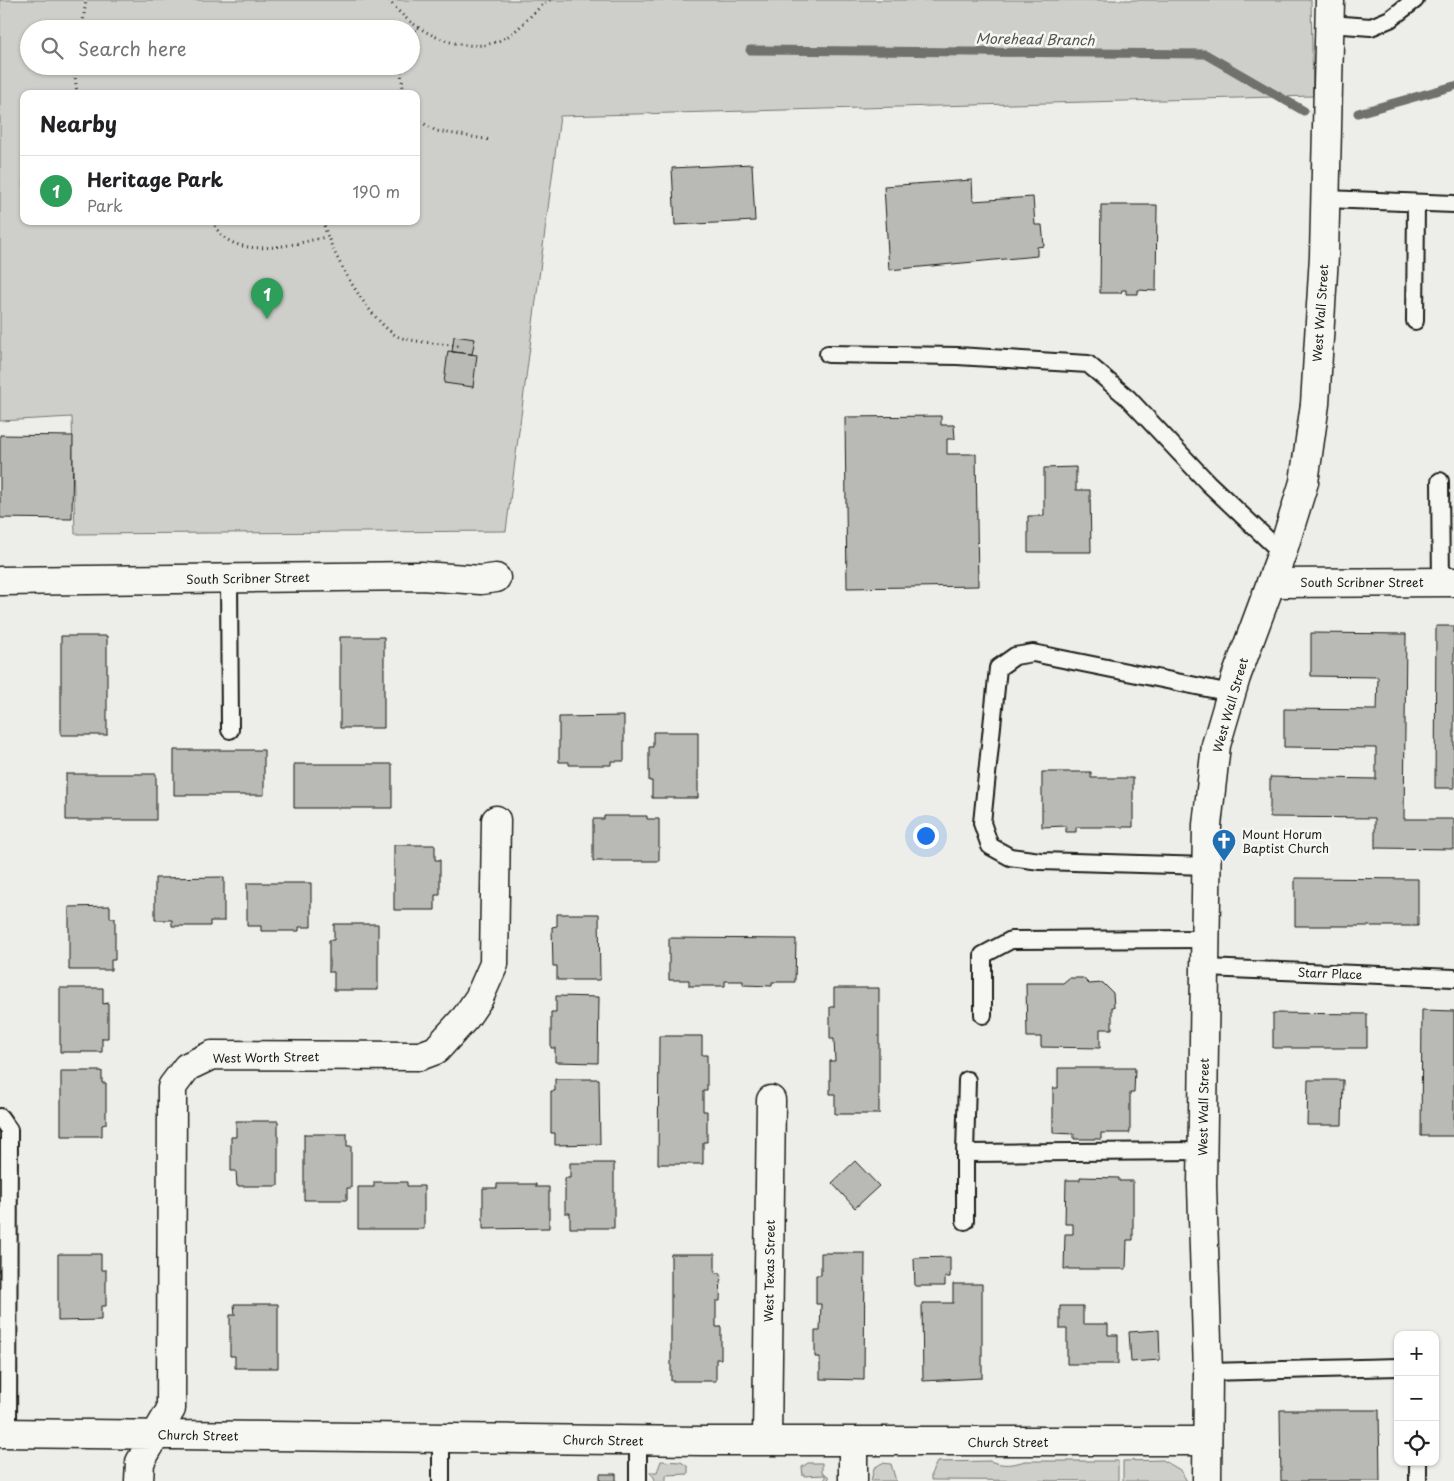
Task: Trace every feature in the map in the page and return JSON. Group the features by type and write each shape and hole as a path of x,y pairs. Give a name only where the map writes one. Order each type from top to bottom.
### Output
{"street":[{"name":"West Wall Street","path":"1207,1481 1208,1372 1202,1151 1207,825 1216,745 1232,693 1282,553 1304,482 1315,404 1326,199 1330,12"},
{"name":"South Scribner Street","path":"0,581 421,576 481,580 496,578"},
{"name":"South Scribner Street","path":"1271,583 1447,582"},
{"name":"West Worth Street","path":"139,1481 140,1462 154,1435 171,1409 172,1087 188,1067 212,1055 420,1056 436,1050 466,1017 479,998 494,964 496,820"},
{"name":"West Texas Street","path":"766,1441 771,1100"},
{"name":"Church Street","path":"4,1433 852,1442 1207,1441"},
{"path":"852,1442 853,1481"}],"lane":[{"path":"1330,12 1371,27 1390,19 1415,0"},
{"path":"1326,199 1454,204"},
{"path":"1415,321 1416,202"},
{"path":"828,354 957,356 1088,364 1128,398 1208,483 1282,553"},
{"path":"1440,481 1447,582"},
{"path":"229,578 230,730"},
{"path":"1207,866 1040,861 1010,857 990,846 982,823 998,668 1015,656 1033,652 1232,693"},
{"path":"984,1015 984,955 1011,940 1206,939"},
{"name":"Starr Place","path":"1206,968 1454,978"},
{"path":"965,1221 967,1080"},
{"path":"0,1116 9,1130 4,1433"},
{"path":"965,1153 1202,1151"},
{"path":"1208,1372 1394,1367"},
{"path":"440,1481 441,1438"},
{"path":"638,1440 638,1481"},
{"path":"1418,1466 1418,1481"}],"path":[{"path":"83,20 86,0"},
{"path":"389,0 397,11 408,20"},
{"path":"420,29 455,42 481,45 504,38 550,0"},
{"path":"75,75 77,90"},
{"path":"401,75 403,90"},
{"path":"420,121 436,131 491,140"},
{"path":"216,225 224,238 242,248 279,246 326,237"},
{"path":"324,225 326,237 339,265 385,326 400,337 460,346"}],"shaded area":[{"path":"0,0 1311,0 1313,96 560,116 506,531 75,534 72,417 0,421"},
{"path":"1163,1460 1180,1470 1187,1481 1123,1481 1123,1461"},
{"path":"661,1461 681,1462 688,1467 688,1474 666,1475 666,1481 655,1481 649,1472 657,1472"},
{"path":"990,1461 1008,1464 1025,1461 1118,1461 1118,1481 931,1480 931,1474 937,1462"},
{"path":"808,1463 822,1463 822,1472 828,1476 829,1481 825,1481 825,1475 803,1476 802,1467"},
{"path":"882,1463 891,1464 896,1481 871,1481 874,1468"}],"building":[{"path":"752,164 755,221 675,225 672,168"},
{"path":"972,180 973,201 1033,197 1035,225 1042,225 1044,246 1037,247 1037,256 889,270 884,186"},
{"path":"1101,205 1157,205 1156,291 1138,290 1138,294 1126,294 1126,290 1122,290 1121,293 1100,293"},
{"path":"454,336 475,339 472,354 452,352"},
{"path":"448,351 477,355 473,387 444,383"},
{"path":"941,416 941,425 954,425 955,439 947,439 947,454 976,454 978,586 847,588 845,417"},
{"path":"0,435 73,436 72,519 0,518"},
{"path":"1076,467 1076,490 1090,490 1091,552 1028,552 1028,516 1044,516 1044,468"},
{"path":"1436,626 1454,626 1454,788 1435,788"},
{"path":"1311,633 1406,634 1404,819 1454,819 1454,849 1375,848 1375,818 1270,817 1270,777 1376,779 1376,748 1284,747 1284,709 1377,710 1378,677 1311,676"},
{"path":"61,636 107,636 107,735 61,735"},
{"path":"340,637 384,637 384,728 340,728"},
{"path":"624,716 624,761 611,761 611,765 569,765 569,762 559,762 559,717"},
{"path":"653,732 698,732 698,798 652,798 652,781 649,781 649,747 653,747"},
{"path":"174,750 264,750 264,795 174,795"},
{"path":"294,764 392,764 392,808 294,808"},
{"path":"1042,772 1091,772 1091,778 1133,778 1133,827 1076,827 1076,832 1066,832 1066,826 1042,827"},
{"path":"66,774 156,774 156,820 66,820"},
{"path":"604,816 647,816 647,819 659,819 659,861 593,861 593,819 604,819"},
{"path":"394,845 435,845 435,860 440,860 440,895 435,895 435,910 394,910"},
{"path":"224,877 224,921 210,921 210,926 172,926 172,920 155,920 155,878"},
{"path":"1295,878 1418,879 1418,926 1295,926"},
{"path":"247,883 311,883 311,927 299,927 299,931 261,931 261,926 247,926"},
{"path":"110,906 110,918 115,918 115,960 111,960 111,970 69,970 69,907"},
{"path":"557,914 599,914 600,980 557,980 557,966 553,966 552,927 557,926"},
{"path":"334,924 378,924 378,990 334,990 334,972 329,972 329,940 334,940"},
{"path":"669,938 796,939 795,982 772,982 772,986 743,985 743,981 725,981 725,986 689,986 689,980 669,980"},
{"path":"1069,978 1083,978 1089,984 1103,983 1113,993 1112,1029 1100,1029 1100,1048 1041,1047 1041,1037 1027,1037 1026,983 1063,983"},
{"path":"60,988 103,988 103,1004 108,1003 108,1038 102,1038 102,1052 60,1052"},
{"path":"834,988 879,988 879,1114 835,1114 835,1094 830,1094 830,1061 835,1061 834,1039 830,1039 830,1007 834,1007"},
{"path":"556,996 599,997 598,1063 555,1062 555,1048 551,1048 551,1012 556,1012"},
{"path":"1422,1010 1454,1011 1454,1136 1421,1136"},
{"path":"1273,1013 1367,1014 1367,1048 1273,1048"},
{"path":"659,1036 702,1036 702,1055 707,1055 707,1091 703,1091 703,1111 707,1111 707,1142 703,1142 703,1164 658,1164"},
{"path":"1058,1068 1135,1068 1134,1093 1130,1093 1130,1133 1101,1133 1101,1139 1074,1139 1074,1134 1053,1133 1053,1088 1058,1088"},
{"path":"61,1071 102,1071 102,1083 106,1083 106,1124 102,1125 102,1136 61,1136"},
{"path":"555,1079 599,1079 600,1144 555,1145 555,1133 551,1133 551,1091 555,1091"},
{"path":"1308,1080 1343,1080 1342,1125 1307,1125"},
{"path":"236,1121 278,1121 278,1186 237,1186 236,1171 231,1171 231,1137 236,1137"},
{"path":"304,1134 347,1134 347,1146 351,1146 351,1188 347,1188 347,1200 304,1200"},
{"path":"855,1161 879,1186 855,1208 832,1183"},
{"path":"570,1163 614,1163 614,1228 570,1228 570,1213 565,1213 565,1178 570,1178"},
{"path":"1080,1177 1119,1178 1119,1181 1133,1181 1133,1240 1127,1240 1126,1269 1064,1269 1065,1234 1073,1234 1073,1224 1065,1224 1066,1180 1080,1180"},
{"path":"374,1182 407,1182 407,1186 424,1186 424,1229 358,1229 358,1187 374,1187"},
{"path":"497,1184 536,1184 536,1187 549,1187 549,1228 483,1229 483,1188 497,1188"},
{"path":"821,1253 865,1253 864,1380 820,1379 820,1357 815,1357 815,1331 820,1331 821,1304 816,1304 816,1275 821,1275"},
{"path":"58,1254 101,1254 101,1270 106,1270 106,1306 101,1306 101,1320 58,1321"},
{"path":"671,1254 715,1254 715,1273 721,1273 720,1301 716,1301 716,1327 721,1327 721,1359 716,1359 716,1381 671,1381"},
{"path":"950,1257 950,1277 945,1277 945,1286 915,1286 914,1258"},
{"path":"953,1284 982,1284 982,1378 923,1381 922,1303 953,1303"},
{"path":"234,1304 278,1304 278,1368 235,1368 235,1356 230,1356 230,1315 235,1315"},
{"path":"1060,1306 1083,1306 1083,1324 1108,1324 1108,1335 1118,1335 1118,1364 1067,1364 1067,1329 1060,1329"},
{"path":"1159,1330 1160,1360 1131,1362 1129,1332"},
{"path":"1280,1410 1379,1410 1380,1481 1281,1481"},
{"path":"600,1474 616,1474 616,1481 600,1481"}],"waterway":[{"name":"Morehead Branch","path":"750,50 1205,54 1304,111"},
{"name":"Morehead Branch","path":"1358,113 1454,86"}],"place":[{"name":"Heritage Park","path":"267,319"},
{"name":"Mount Horum Baptist Church","path":"1224,862"}]}
